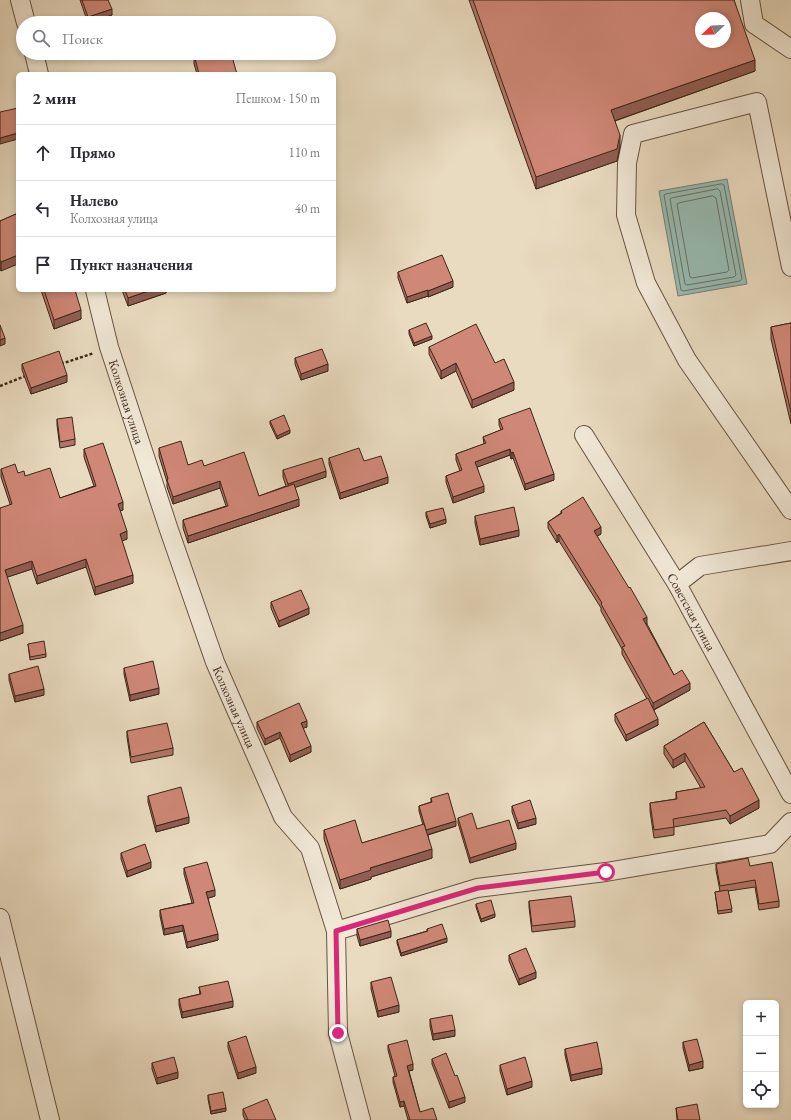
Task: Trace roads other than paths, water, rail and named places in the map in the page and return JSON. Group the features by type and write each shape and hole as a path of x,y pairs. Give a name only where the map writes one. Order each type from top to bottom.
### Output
{"street":[{"path":"20,0 24,16"},
{"path":"750,0 754,24 791,49"},
{"path":"36,60 39,72"},
{"path":"791,267 756,102 633,134 627,163 626,216 646,283 687,360 791,510"},
{"name":"Колхозная улица","path":"95,292 109,347 214,662 283,817 310,848 336,931 338,1033 361,1120"},
{"name":"Советская улица","path":"584,435 677,584 791,794"},
{"path":"677,584 700,566 791,551"},
{"path":"336,931 478,888 606,872 770,844 791,822"},
{"path":"0,918 50,1120"}],"water":[{"path":"727,179 747,284 678,296 659,191"}]}
